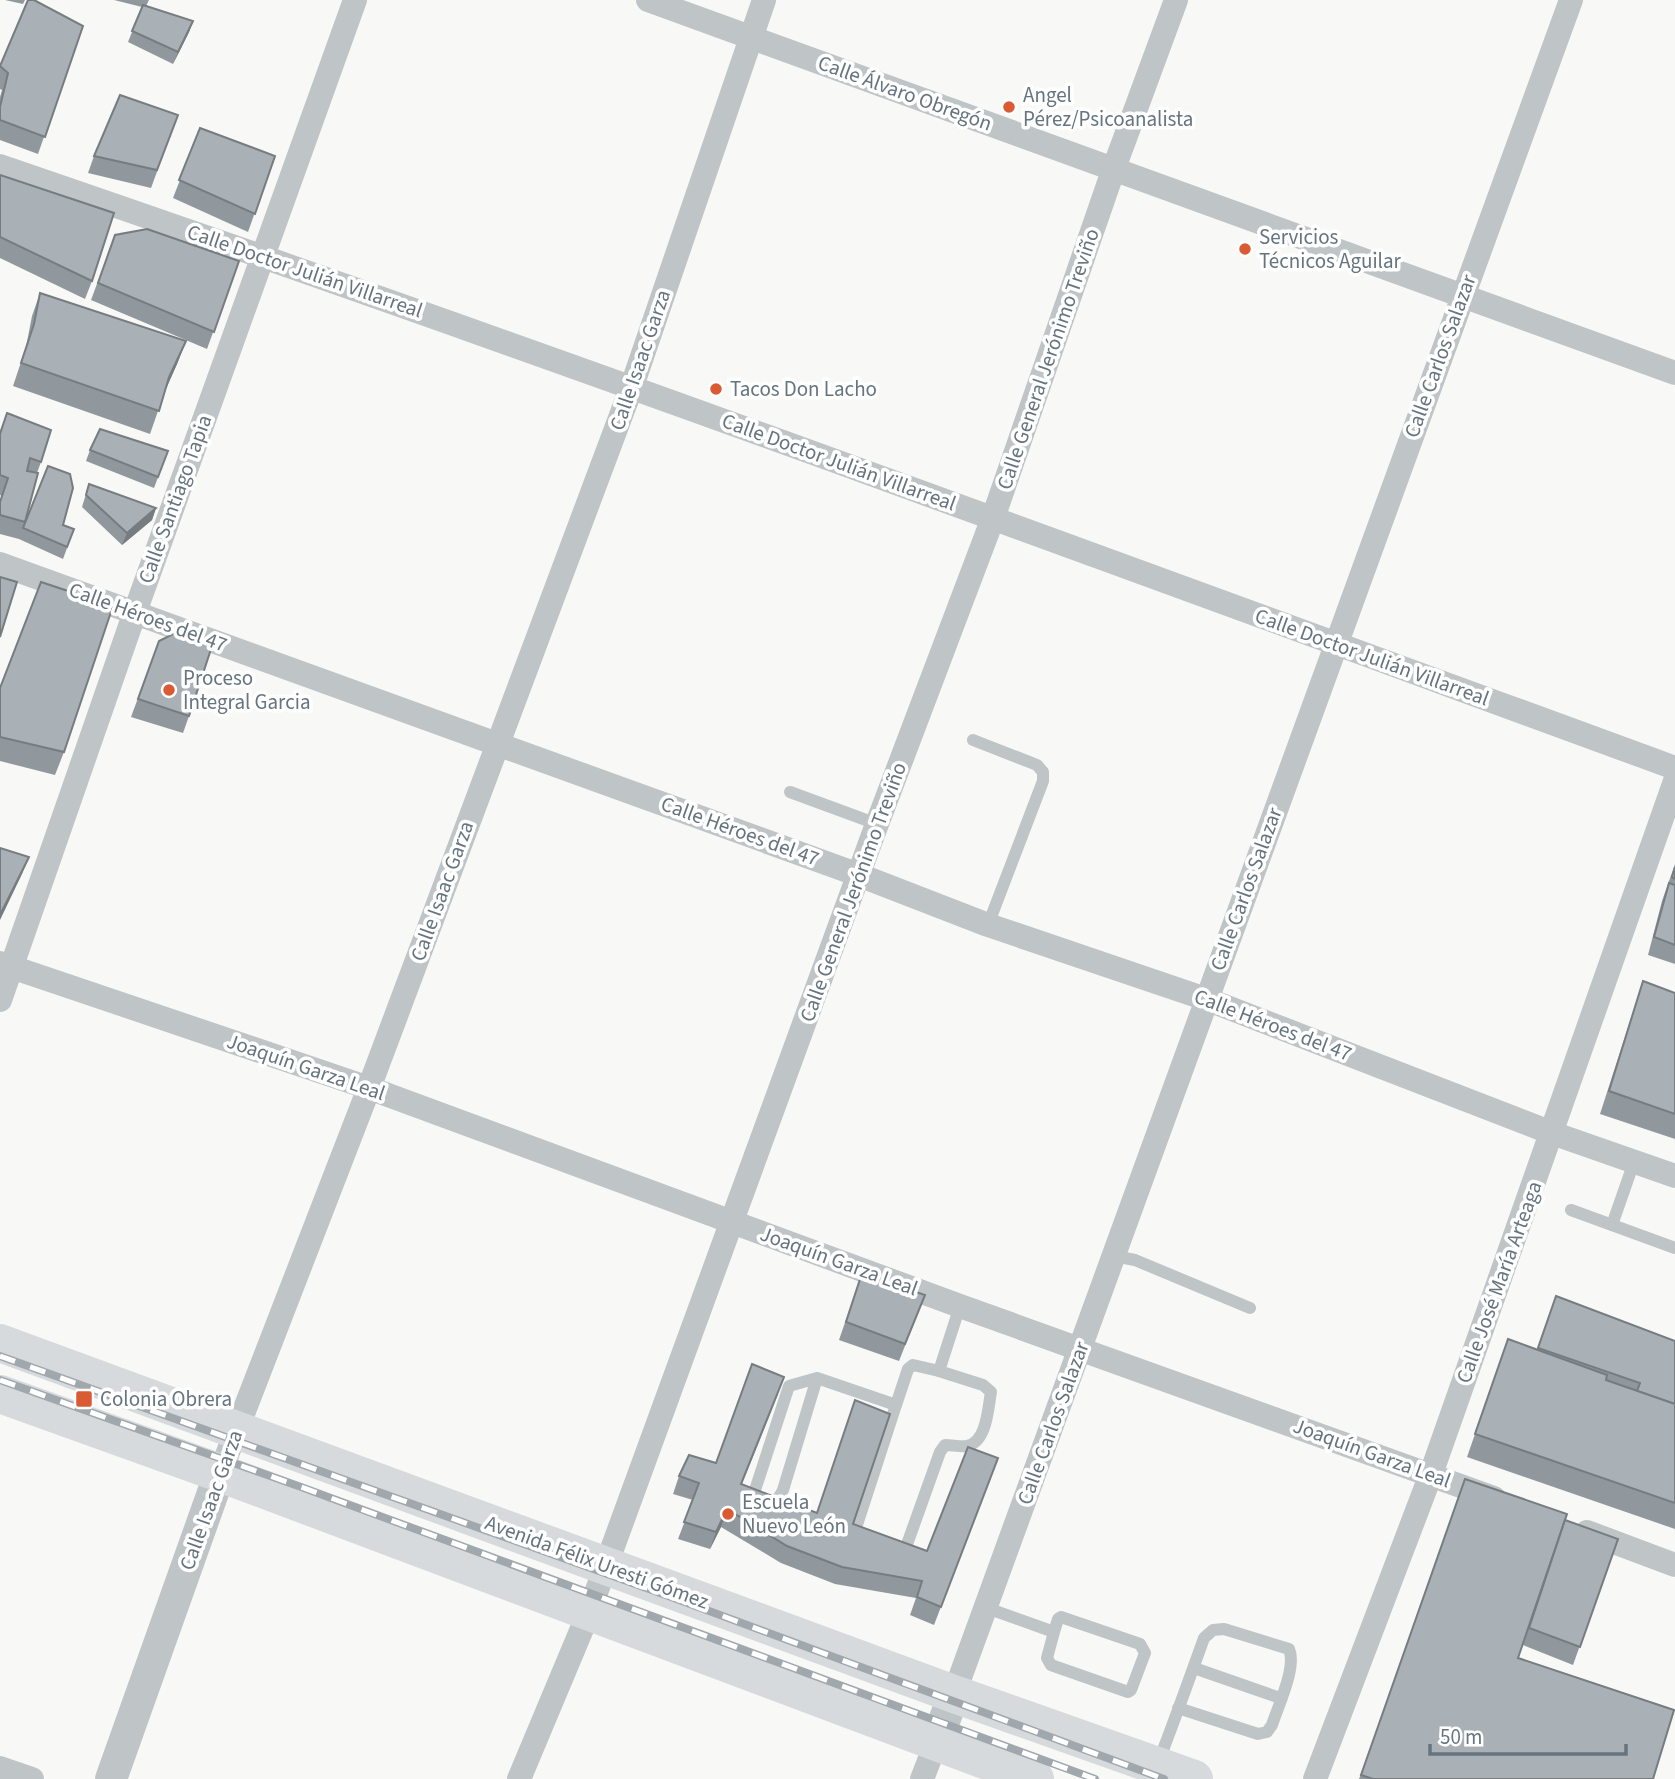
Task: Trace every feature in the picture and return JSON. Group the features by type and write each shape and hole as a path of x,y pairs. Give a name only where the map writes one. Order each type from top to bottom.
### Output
{"main road":[{"name":"Avenida Félix Uresti Gómez","path":"0,1343 954,1694 1194,1779"},
{"path":"0,1394 220,1473 1035,1779"}],"street":[{"name":"Calle Santiago Tapia","path":"0,1000 6,965 355,0"},
{"name":"Calle Álvaro Obregón","path":"648,0 1675,373"},
{"name":"Calle Isaac Garza","path":"111,1779 220,1473 369,1088 632,386 764,0"},
{"name":"Calle General Jerónimo Treviño","path":"519,1779 606,1566 877,824 993,518 1114,168 1176,0"},
{"name":"Calle Carlos Salazar","path":"922,1779 987,1608 1335,643 1571,0"},
{"name":"Calle Doctor Julián Villarreal","path":"0,166 632,386 1675,768"},
{"name":"Calle Héroes del 47","path":"0,564 859,875 988,925 1206,999 1552,1133 1675,1176"},
{"name":"Calle José María Arteaga","path":"1315,1779 1431,1474 1675,782"},
{"name":"Joaquín Garza Leal","path":"6,965 369,1088 960,1306 1521,1508"},
{"path":"1559,1522 1675,1565"},
{"path":"0,1768 32,1779"}],"lane":[{"path":"974,740 1037,765 1043,772 1043,781 988,925"},
{"path":"790,792 877,824"},
{"path":"1612,1225 1634,1162"},
{"path":"1571,1210 1675,1248"},
{"path":"1114,1256 1135,1260 1251,1308"},
{"path":"939,1371 960,1306"},
{"path":"869,1548 858,1544 854,1539 855,1531 908,1368 913,1365 983,1385 991,1392 982,1436 967,1446 945,1445 940,1452 905,1550 899,1556 890,1556"},
{"path":"817,1378 783,1490 779,1499 765,1503 757,1497 755,1490 786,1392 794,1383 817,1378 896,1405"},
{"path":"987,1608 1055,1632"},
{"path":"1061,1617 1140,1644 1145,1653 1131,1690 1128,1692 1051,1665 1047,1658 1055,1632 1061,1617"},
{"path":"1157,1764 1178,1708 1194,1668 1205,1638 1213,1630 1224,1629 1289,1648 1292,1655 1291,1666 1272,1725 1267,1732 1258,1734 1178,1708"},
{"path":"1194,1668 1280,1698"}],"building":[{"path":"28,0 34,0 83,26 45,137 0,120 0,107 8,73 0,66"},
{"path":"143,5 193,21 178,52 132,31"},
{"path":"120,95 178,115 157,170 94,156"},
{"path":"200,128 275,156 255,214 179,180"},
{"path":"0,175 114,213 92,281 0,237"},
{"path":"147,229 239,261 214,332 98,283 115,235"},
{"path":"40,293 186,341 169,377 159,411 21,363 34,324"},
{"path":"7,413 51,430 41,462 30,458 27,471 38,473 25,522 0,515 0,502 8,478 0,475 0,434"},
{"path":"100,429 168,451 158,477 90,450"},
{"path":"48,466 70,474 73,488 63,525 74,529 67,547 23,528"},
{"path":"89,484 156,508 127,533 86,495"},
{"path":"0,577 17,582 0,637"},
{"path":"41,582 113,606 64,752 0,737 0,688"},
{"name":"Proceso Integral Garcia","path":"175,633 212,646 189,716 138,699 159,641"},
{"path":"0,848 29,857 0,915"},
{"path":"1669,883 1675,885 1675,945 1654,937"},
{"path":"1643,981 1675,993 1675,1114 1609,1091"},
{"path":"862,1273 925,1295 905,1344 846,1322"},
{"path":"1556,1296 1675,1341 1675,1404 1637,1391 1640,1383 1538,1348"},
{"path":"1508,1339 1607,1375 1606,1380 1675,1404 1675,1503 1475,1434"},
{"name":"Escuela Nuevo León","path":"752,1364 784,1377 741,1484 817,1513 855,1400 890,1414 853,1524 927,1551 968,1447 998,1458 941,1607 917,1597 922,1581 842,1567 787,1546 727,1509 716,1532 684,1522 699,1483 679,1476 689,1455 716,1463"},
{"path":"1465,1479 1567,1514 1518,1658 1674,1710 1653,1779 1373,1779 1361,1775"},
{"path":"1565,1520 1618,1539 1580,1647 1529,1628"}],"railway":[{"path":"0,1356 663,1594 1164,1779"},
{"path":"0,1380 301,1487 1095,1779"}],"place":[{"name":"Angel Pérez/Psicoanalista","path":"1009,107"},
{"name":"Servicios Técnicos Aguilar","path":"1245,249"},
{"name":"Tacos Don Lacho","path":"716,389"},
{"name":"Proceso Integral Garcia","path":"169,690"},
{"name":"Colonia Obrera","path":"84,1399"},
{"name":"Escuela Nuevo León","path":"728,1514"}]}
